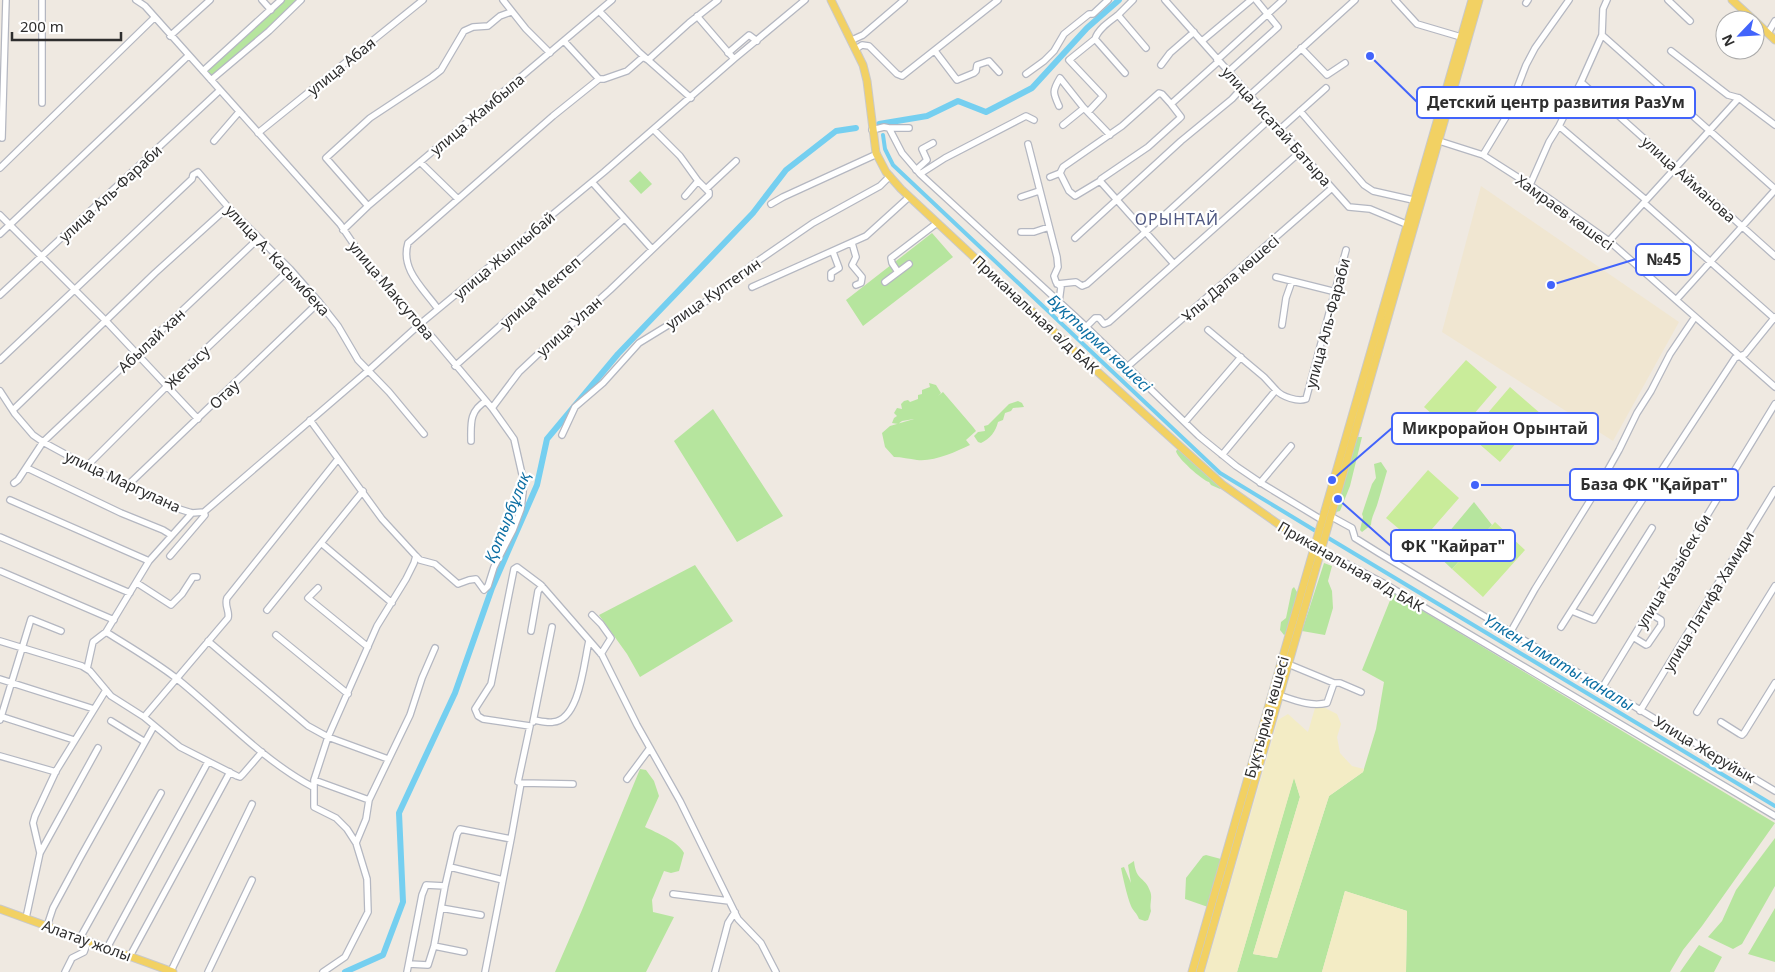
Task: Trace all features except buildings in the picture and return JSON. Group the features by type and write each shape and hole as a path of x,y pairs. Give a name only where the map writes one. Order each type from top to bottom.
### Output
{"main road":[{"name":"Приканальная а/д БАК","path":"832,0 863,65 877,154 888,174 937,223 1079,355 1224,485 1291,534 1314,547 1322,548"},
{"name":"Бұқтырма көшесі","path":"1436,139 1472,0"},
{"name":"Бұқтырма көшесі","path":"1200,972 1266,727 1279,695 1288,664 1293,633 1332,517 1416,201 1479,0"},
{"path":"1732,0 1742,10"},
{"name":"Бұқтырма көшесі","path":"1192,972 1266,727 1293,633 1314,547 1401,256 1406,224 1416,201"},
{"name":"Алатау жолы","path":"0,909 172,972"}],"street":[{"path":"2,138 6,0"},
{"path":"42,0 42,103"},
{"name":"улица Максутова","path":"136,0 145,6 343,230 367,264 492,408 514,439 524,483 521,509 513,530 494,566 488,586 484,590 475,578 458,584 435,564 420,560 416,556"},
{"path":"170,36 210,0"},
{"path":"262,0 271,10"},
{"path":"203,71 281,0"},
{"path":"210,80 301,0"},
{"name":"улица Абая","path":"258,133 423,0"},
{"path":"503,0 511,12 550,53"},
{"name":"улица Жамбыла","path":"343,230 368,206 612,0"},
{"path":"648,60 697,16 718,0"},
{"name":"улица Жылкыбай","path":"170,556 205,515 204,512 420,324 654,130 734,59 805,0"},
{"path":"852,40 862,35 904,0"},
{"path":"856,49 862,45 869,46 897,74 902,76 998,0"},
{"path":"1026,74 1054,51 1064,34 1089,14 1093,14 1108,0"},
{"path":"1063,125 1103,98 1069,60 1095,39 1095,36 1101,29 1133,0"},
{"name":"улица Исатай Батыра","path":"1164,0 1349,207 1370,208 1406,224"},
{"path":"1202,42 1252,0"},
{"path":"1228,72 1278,27 1256,0"},
{"path":"1171,104 1284,0"},
{"path":"1250,96 1355,0"},
{"path":"1395,0 1417,24 1461,37"},
{"path":"1483,155 1506,117 1526,65 1535,48 1569,0"},
{"path":"1668,0 1690,21"},
{"path":"1530,185 1602,35 1605,1"},
{"path":"599,11 648,60 692,98"},
{"path":"368,206 326,158 370,118 432,78 441,70 464,31 473,27 488,26 500,16 511,12"},
{"path":"1118,15 1146,48"},
{"path":"697,16 734,59"},
{"path":"0,168 154,18"},
{"path":"1772,36 1775,21"},
{"path":"1161,65 1170,53 1194,32"},
{"path":"728,53 749,35 757,41"},
{"path":"1602,35 1775,189 1676,300"},
{"path":"1095,39 1125,73"},
{"path":"564,41 599,79"},
{"path":"1301,48 1327,75 1345,63"},
{"path":"935,51 963,87"},
{"path":"1671,51 1728,95 1739,98 1775,125"},
{"path":"0,234 188,56"},
{"path":"438,309 410,271 406,262 408,243 553,116 599,79 627,71 643,57 648,60"},
{"path":"957,80 976,72 977,65 986,61 989,61 999,72"},
{"path":"1059,106 1053,93 1054,87 1060,78 1086,110 1110,135"},
{"name":"улица Айманова","path":"1581,82 1775,256"},
{"path":"1075,238 1181,141 1232,99 1242,88"},
{"path":"1279,130 1326,88"},
{"name":"улица Аль-Фараби","path":"0,295 220,91"},
{"path":"1050,176 1060,173 1063,167 1110,135 1158,94 1162,94 1179,112 1181,117 1148,147 1075,196 1069,192 1060,173"},
{"path":"1609,241 1674,167 1739,98"},
{"path":"1300,111 1368,188 1416,201"},
{"path":"214,141 239,112"},
{"path":"918,172 1026,116 1034,120"},
{"path":"1057,284 1076,282 1082,286 1087,284 1270,119"},
{"path":"1559,126 1775,318 1745,354 1735,358 1562,627"},
{"path":"872,130 884,127 909,128"},
{"path":"888,128 902,153 918,172 1086,327 1185,422 1222,455 1260,483 1322,522"},
{"path":"654,130 680,156 706,189 736,161"},
{"name":"Хамраев көшесі","path":"1436,139 1483,155 1530,185 1609,241 1775,387"},
{"path":"918,172 926,160 922,149 933,143"},
{"path":"1028,144 1058,266 1054,276 1060,287 1059,302"},
{"path":"1086,327 1095,318 1099,318 1104,324 1109,322 1300,152"},
{"path":"771,204 877,154"},
{"path":"420,162 458,199"},
{"name":"улица А. Касымбека","path":"74,289 198,172 228,207 290,269 319,302 338,326 358,360 369,370 424,434"},
{"name":"улица Култегин","path":"562,435 575,407 603,383 639,343 701,305 813,223 880,186 888,174"},
{"path":"685,196 698,181"},
{"path":"1100,181 1174,264"},
{"path":"592,182 652,249"},
{"name":"Ұлы Дала көшесі","path":"1127,367 1332,188"},
{"name":"улица Улан","path":"492,408 510,383 530,361 697,208 709,195 706,189"},
{"path":"1021,197 1039,191"},
{"path":"752,286 866,236 888,218 895,208 909,196"},
{"path":"13,410 155,273 228,207"},
{"path":"0,215 106,321 198,419"},
{"name":"улица Мектеп","path":"455,366 509,318 543,292 624,219"},
{"path":"898,272 892,264 891,258 937,223"},
{"path":"1021,232 1034,232 1048,227"},
{"name":"Абылай хан","path":"14,484 43,442 259,238"},
{"path":"852,243 856,257 852,266 862,277 861,283 856,285"},
{"name":"улица Аль-Фараби","path":"1276,390 1285,396 1303,401 1306,399 1346,250"},
{"path":"831,278 831,273 839,268 832,252"},
{"path":"885,282 909,264"},
{"name":"Жетысу","path":"87,466 167,386 290,269"},
{"path":"1276,277 1336,292"},
{"path":"1282,325 1286,298 1292,281"},
{"path":"0,360 74,289"},
{"name":"Отау","path":"128,485 319,302"},
{"path":"1510,633 1619,450 1637,412 1651,391 1670,354 1695,317"},
{"path":"1208,330 1264,377 1276,390 1222,455"},
{"path":"1185,422 1240,357"},
{"name":"улица Маргулана","path":"0,391 33,435 43,442 163,504 192,513 204,512"},
{"path":"472,441 471,421 475,412 486,401"},
{"name":"улица Казыбек би","path":"1602,688 1775,404"},
{"path":"310,420 382,519 416,556 414,563 377,626 328,737 314,784 314,807 341,822 356,843 367,879 368,912 345,957 323,972"},
{"path":"1260,483 1291,446"},
{"path":"144,718 228,618 227,598 338,459"},
{"path":"26,468 171,535"},
{"name":"улица Латифа Хамиди","path":"1640,711 1775,490"},
{"path":"267,610 363,491"},
{"path":"10,500 149,561"},
{"path":"87,669 93,642 106,632 149,561 192,513"},
{"name":"Улица Жеруйык","path":"1332,517 1352,528 1355,538 1379,554 1775,791"},
{"path":"1572,611 1594,620 1652,528"},
{"path":"0,537 130,593"},
{"path":"320,543 392,602"},
{"name":"Приканальная а/д БАК","path":"1322,548 1775,816"},
{"path":"530,726 483,719 478,716 475,709 491,684 514,568 517,567 542,586 600,654 680,801 738,919 761,943 776,972"},
{"path":"0,571 114,620"},
{"path":"137,583 171,605 182,594 194,577 197,577"},
{"path":"531,631 538,591 542,586"},
{"path":"1697,712 1775,586"},
{"path":"318,588 308,598 368,647"},
{"path":"1633,637 1648,644 1661,625 1661,620 1648,612"},
{"path":"592,615 611,638 600,654"},
{"path":"61,630 31,619 0,718 74,740"},
{"path":"485,972 521,784 518,782 530,726 534,720 552,627"},
{"path":"106,632 176,679 262,752 297,778 369,800"},
{"path":"276,635 348,694"},
{"path":"0,640 82,666 87,669 111,696 144,718 180,746 240,777 262,752"},
{"path":"208,641 308,726 328,737 388,759"},
{"path":"534,720 553,722 561,720 574,705 589,641"},
{"path":"356,843 366,818 369,800 410,715 422,678 435,648"},
{"path":"1288,664 1361,692"},
{"path":"0,679 94,709"},
{"path":"1279,695 1302,703 1323,704 1328,701 1334,683"},
{"path":"1721,722 1742,735 1744,734 1775,683"},
{"path":"40,853 34,819 56,772 106,690"},
{"path":"112,720 145,742"},
{"path":"47,926 53,908 154,726"},
{"path":"26,918 40,853 98,748"},
{"path":"627,779 650,748"},
{"path":"0,756 56,772"},
{"path":"107,948 208,762"},
{"path":"130,956 230,772"},
{"path":"521,784 573,784"},
{"path":"80,938 161,793"},
{"path":"172,972 252,804"},
{"path":"409,964 428,965 434,946 457,834 460,829 511,839"},
{"path":"450,867 503,880"},
{"path":"208,972 252,880"},
{"path":"407,972 422,895 426,885 446,886"},
{"path":"673,894 729,901"},
{"path":"441,908 481,915"},
{"path":"716,972 728,923 735,912"},
{"path":"65,972 72,958 84,952 88,941"},
{"path":"434,946 464,952"}],"shaded area":[{"path":"1481,186 1679,322 1613,441 1442,332"}],"green space":[{"path":"280,0 301,0 250,47 207,79 202,72"},
{"path":"640,171 652,184 641,194 629,181"},
{"path":"932,233 953,257 863,326 846,300"},
{"path":"1466,360 1497,387 1456,435 1424,407"},
{"path":"929,383 936,385 941,393 938,396 943,392 976,431 966,440 970,445 937,458 917,460 894,457 885,447 882,433 890,426 897,424 892,423 897,416 894,413 897,408 902,409 901,404 904,401 908,400 910,402 918,399 918,395 922,394 922,390 930,387"},
{"path":"1510,387 1541,414 1500,462 1469,435"},
{"path":"1018,401 1024,407 1013,408 1005,413 1003,420 998,422 996,429 990,437 981,443 978,442 974,436 978,432 985,431 984,426 988,425 1009,404"},
{"path":"713,409 783,516 737,542 674,441"},
{"path":"1362,437 1350,486 1340,511 1336,512 1335,508 1355,439"},
{"path":"1178,449 1221,488 1211,485 1190,468 1177,454 1176,451"},
{"path":"1381,462 1387,471 1371,525 1362,532 1360,530 1362,514 1372,484 1376,478 1374,464"},
{"path":"1428,470 1459,498 1418,545 1386,518"},
{"path":"1474,502 1492,525 1452,569 1433,551"},
{"path":"1495,522 1525,550 1483,597 1452,569"},
{"path":"1324,563 1332,566 1328,581 1332,591 1333,608 1325,635 1302,631"},
{"path":"695,565 733,621 640,677 627,654 599,615"},
{"path":"1294,587 1298,599 1287,633 1284,635 1280,630 1281,622 1286,618"},
{"path":"1393,593 1775,823 1683,950 1670,972 1406,972 1407,911 1345,891 1322,972 1237,972 1294,777 1300,797 1253,954 1277,958 1329,796 1363,772 1376,729 1384,682 1362,670"},
{"path":"640,769 646,770 654,781 659,796 645,827 672,841 684,853 679,871 671,873 664,871 652,900 653,912 674,917 646,972 555,972 582,910"},
{"path":"1775,838 1775,886 1742,944 1733,949 1708,937 1722,921 1736,890"},
{"path":"1203,856 1221,859 1208,907 1185,899 1186,878"},
{"path":"1134,861 1139,876 1148,886 1151,894 1151,911 1148,920 1145,921 1139,919 1131,906 1121,868 1124,867 1131,883 1128,865"},
{"path":"1775,908 1775,962 1748,954"},
{"path":"1699,945 1722,957 1714,972 1680,972"}],"sand":[{"path":"1323,707 1337,714 1341,724 1337,737 1340,753 1352,766 1364,769 1363,772 1329,796 1277,958 1253,954 1300,797 1294,778 1237,972 1205,972 1278,720 1288,714 1308,732 1315,708"},
{"path":"1345,891 1407,911 1406,972 1322,972"}],"waterway":[{"name":"Қотырбұлақ","path":"879,124 927,116 958,101 986,112 1032,88 1087,28 1119,0"},
{"name":"Қотырбұлақ","path":"345,972 383,955 403,902 399,813 455,693 492,588 537,485 547,439 618,354 753,213 786,170 836,131 856,128"},
{"name":"Бұқтырма көшесі","path":"883,135 885,149 893,165 1220,473 1319,533"},
{"name":"Үлкен Алматы каналы","path":"1325,536 1775,806"}],"place":[{"name":"Детский центр развития РазУм","path":"1370,56"},
{"name":"№45","path":"1551,285"},
{"name":"Микрорайон Орынтай","path":"1332,480"},
{"name":"База ФК \"Қайрат\"","path":"1475,485"},
{"name":"ФК \"Кайрат\"","path":"1338,499"}],"district":[{"name":"ОРЫНТАЙ","path":"1177,219"}]}
